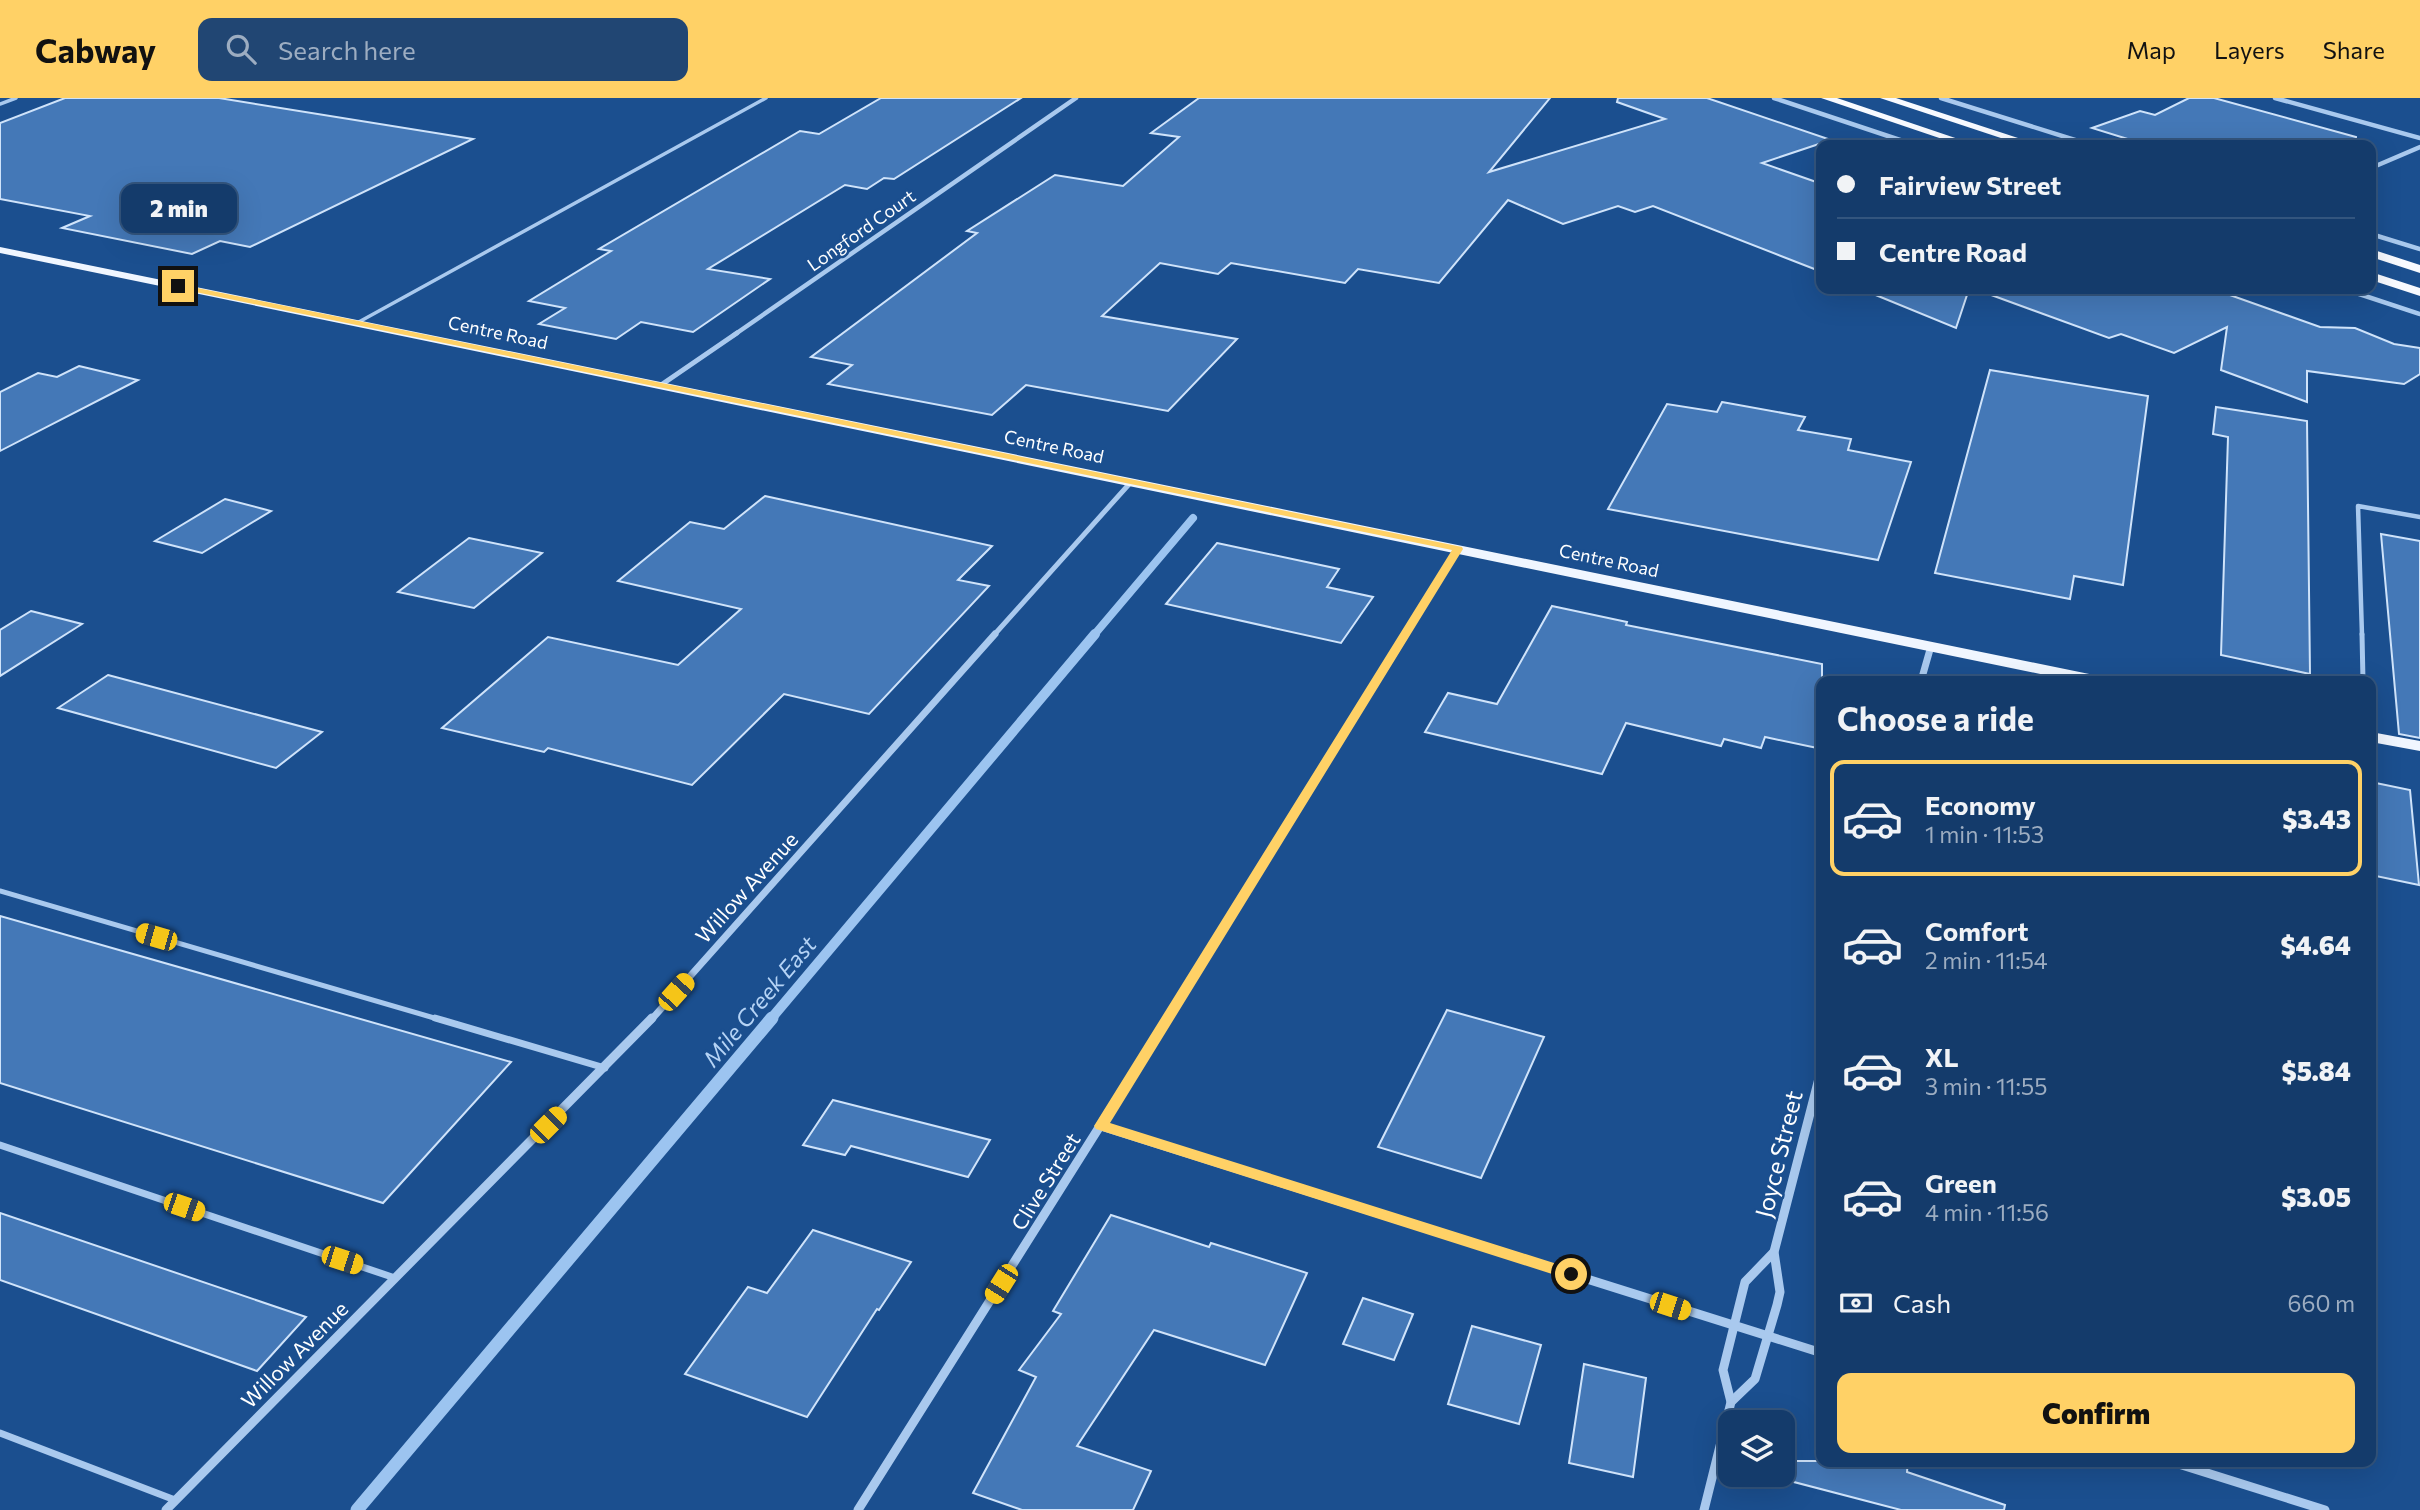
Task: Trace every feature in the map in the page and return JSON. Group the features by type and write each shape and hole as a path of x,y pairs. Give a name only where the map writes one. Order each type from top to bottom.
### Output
{"highway":[{"path":"1826,98 1955,140"},
{"path":"1885,98 2017,140"},
{"path":"2376,255 2420,269"},
{"path":"2376,278 2420,292"}],"main road":[{"name":"Centre Road","path":"0,250 2075,676"},
{"path":"2376,738 2420,746"}],"street":[{"name":"Longford Court","path":"661,385 1076,98"},
{"path":"1774,98 1900,140"},
{"path":"1941,98 2075,140"},
{"path":"2275,98 2420,138"},
{"path":"2376,166 2420,147"},
{"path":"2376,236 2420,249"},
{"path":"2359,294 2420,314"},
{"name":"Willow Avenue","path":"166,1510 606,1068 1131,482"},
{"name":"Clive Street","path":"858,1510 1101,1126 1458,549"},
{"path":"1922,676 1931,646"},
{"name":"Joyce Street","path":"1731,1402 1755,1379 1780,1292 1774,1252 1816,1090"},
{"path":"1101,1126 1816,1351"},
{"name":"Joyce Street","path":"1704,1510 1731,1402 1723,1370 1733,1326 1745,1282 1774,1252"},
{"path":"2188,1467 2325,1510"}],"lane":[{"path":"0,104 16,98"},
{"path":"357,323 766,98"},
{"path":"2363,676 2358,506 2420,517"},
{"path":"0,891 606,1068"},
{"path":"0,1145 395,1278"},
{"path":"0,1433 175,1500"}],"building":[{"path":"65,98 219,98 473,139 250,247 220,241 192,254 62,228 90,216 0,199 0,123"},
{"path":"881,98 1021,98 894,179 884,178 867,189 845,185 708,269 770,279 693,332 641,322 616,339 539,324 565,308 529,301 611,251 599,249 800,131 819,134"},
{"path":"1199,98 1550,98 1489,172 1665,119 1617,102 1618,98 1707,98 1831,140 1816,140 1816,145 1762,163 1816,182 1816,270 1653,206 1635,212 1618,206 1563,224 1508,200 1439,283 1358,269 1345,283 1231,263 1218,274 1160,263 1102,316 1237,339 1168,411 1026,385 992,415 828,384 852,365 811,357 977,233 967,231 1055,175 1123,186 1179,137 1151,133"},
{"path":"2189,98 2214,98 2356,137 2356,140 2131,140 2092,128 2140,111 2155,115"},
{"path":"1873,294 1967,294 1956,328"},
{"path":"1988,294 2227,294 2320,327 2355,328 2394,344 2420,348 2420,374 2404,384 2307,371 2307,402 2221,370 2227,327 2174,353 2121,334 2109,338"},
{"path":"79,366 138,380 0,451 0,392 38,373 57,377"},
{"path":"1990,370 2148,396 2123,585 2074,576 2070,599 1935,573"},
{"path":"1722,402 1805,417 1798,430 1851,439 1848,450 1911,462 1878,560 1608,509 1667,404 1717,412"},
{"path":"2216,407 2307,421 2310,674 2221,655 2228,437 2213,434"},
{"path":"765,496 992,546 958,580 989,586 869,714 784,694 692,785 548,748 544,752 442,728 548,637 678,665 741,609 618,581 690,522 724,529"},
{"path":"225,499 271,511 202,553 155,541"},
{"path":"2381,534 2420,541 2420,738 2399,734"},
{"path":"469,538 542,553 474,608 398,592"},
{"path":"1217,543 1339,569 1327,587 1373,597 1341,643 1166,604"},
{"path":"1552,606 1627,622 1626,625 1822,664 1822,676 1816,676 1816,748 1765,737 1761,748 1724,739 1721,746 1626,723 1602,774 1425,732 1448,693 1497,704"},
{"path":"31,611 82,624 0,676 0,630"},
{"path":"108,675 322,732 276,768 58,708"},
{"path":"2376,783 2410,790 2419,885 2376,876"},
{"path":"0,916 511,1062 383,1203 0,1083"},
{"path":"1447,1010 1544,1037 1481,1178 1378,1147"},
{"path":"833,1100 990,1140 968,1177 851,1146 845,1155 803,1145"},
{"path":"0,1213 306,1317 257,1371 0,1280"},
{"path":"1111,1215 1209,1247 1211,1243 1307,1273 1265,1365 1154,1330 1077,1446 1151,1471 1133,1510 1022,1510 973,1493 1036,1377 1019,1370 1061,1314 1053,1311"},
{"path":"813,1230 911,1262 807,1417 685,1374 748,1287 767,1293"},
{"path":"1363,1298 1413,1314 1394,1360 1343,1344"},
{"path":"1472,1326 1541,1345 1519,1424 1448,1404"},
{"path":"1584,1364 1646,1378 1633,1477 1569,1463"},
{"path":"1795,1461 1816,1461 1816,1467 1907,1467 1907,1472 2005,1505 2004,1510 1901,1510 1795,1482"}],"waterway":[{"name":"Mile Creek East","path":"1094,635 1193,518"},
{"name":"Mile Creek East","path":"770,1020 1095,634"},
{"name":"Mile Creek East","path":"357,1510 772,1018"}],"route":[{"path":"178,286 1458,549 1101,1126 1571,1274"}]}
